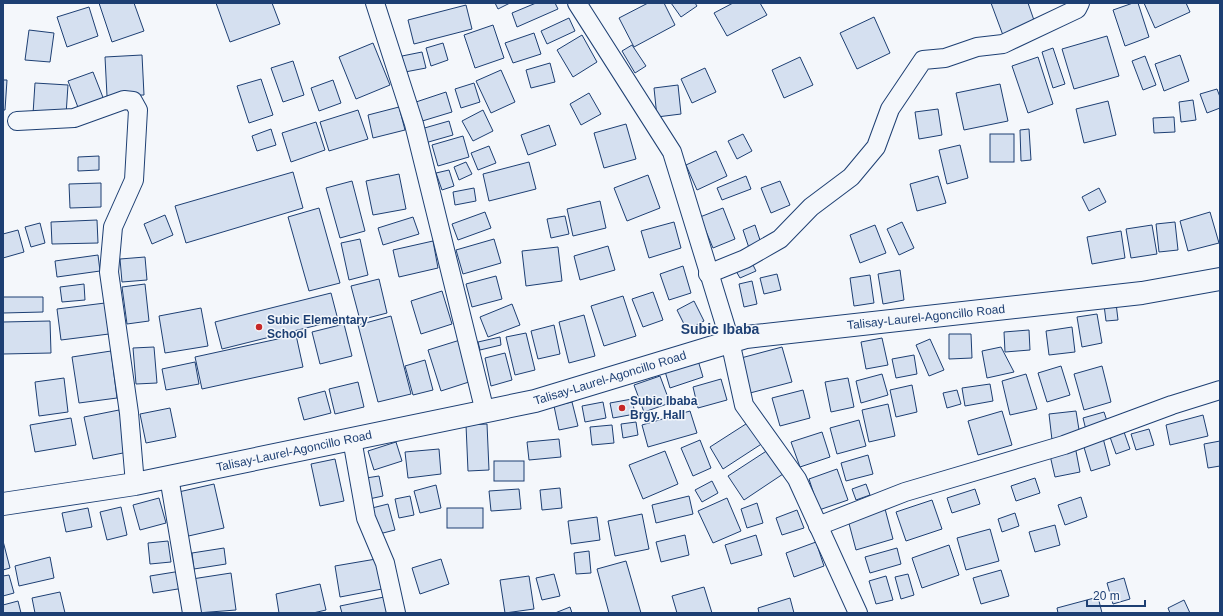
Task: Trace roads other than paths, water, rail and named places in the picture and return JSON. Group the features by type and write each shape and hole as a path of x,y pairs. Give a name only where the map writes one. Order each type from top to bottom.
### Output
{"main road":[{"name":"Talisay-Laurel-Agoncillo Road","path":"3,504 135,484 534,401 746,337 1142,293 1220,279"}],"street":[{"path":"375,3 414,124 485,412"},
{"path":"577,3 672,152 708,274 730,341 744,405 797,479 858,613"},
{"path":"708,274 745,259 780,239 811,207 851,177 876,147 890,109 923,60 945,58 977,47 1003,44 1077,8 1080,3"},
{"path":"17,121 74,118 124,100 133,101 138,110 134,180 113,227 109,272 129,413 135,484"},
{"path":"818,526 905,492 1064,445 1172,405 1220,390"},
{"path":"352,439 366,518 385,563 396,613"},
{"path":"169,477 192,613"}],"place":[{"name":"Subic Elementary School","path":"259,327"},
{"name":"Subic Ibaba Brgy. Hall","path":"622,408"}],"district":[{"name":"Subic Ibaba","path":"720,329"}]}
